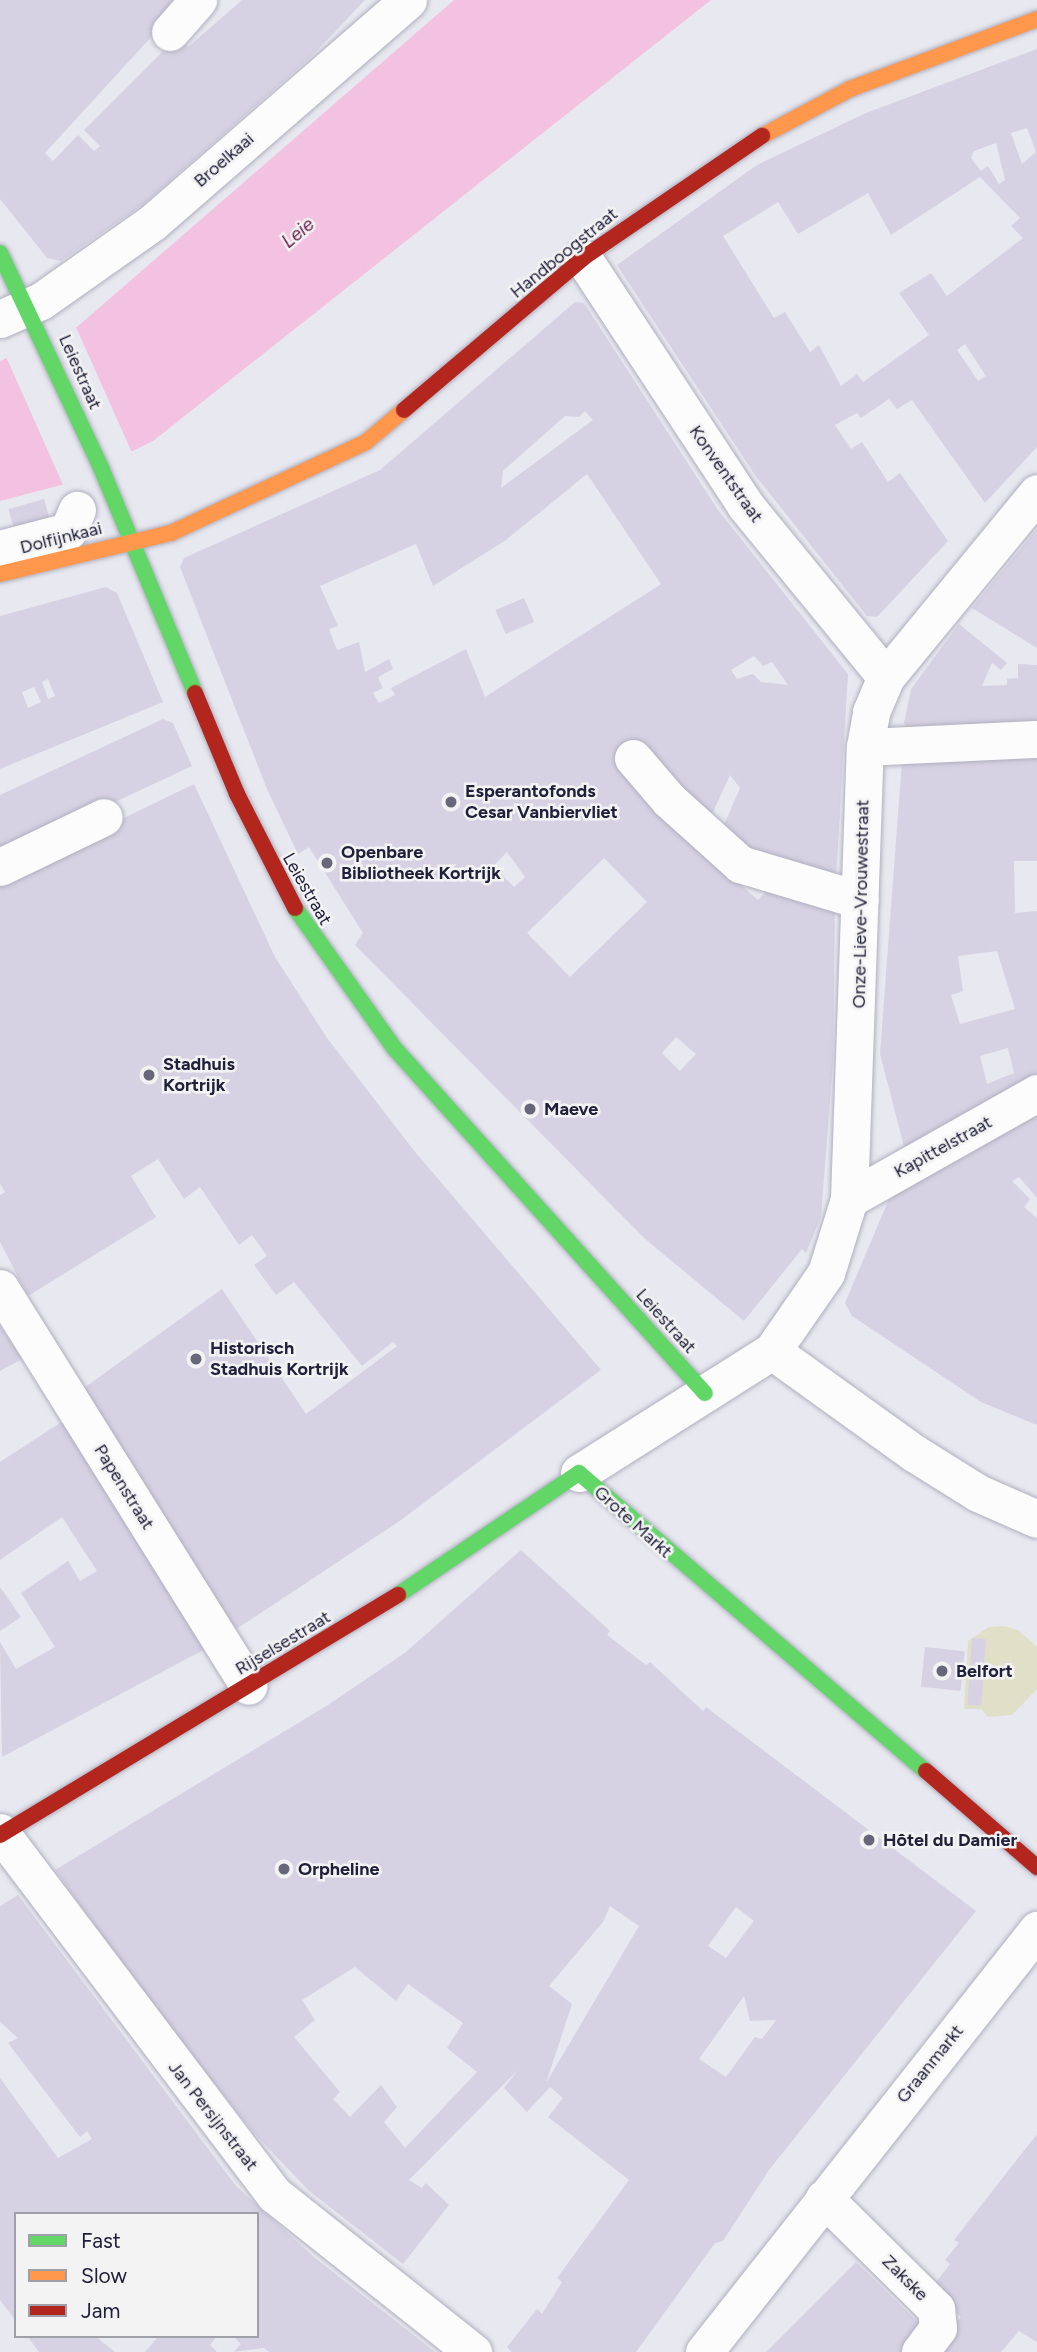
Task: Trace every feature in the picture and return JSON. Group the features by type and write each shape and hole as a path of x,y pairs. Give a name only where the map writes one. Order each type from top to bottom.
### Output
{"street":[{"path":"170,32 198,0"},
{"name":"Broelkaai","path":"15,313 153,222 408,0"},
{"name":"Handboogstraat","path":"132,542 171,533 366,442 583,258 776,124 850,89 1037,19"},
{"name":"Leiestraat","path":"0,253 15,313 45,342 101,468 237,794 304,926 395,1049 705,1394"},
{"name":"Konventstraat","path":"583,258 745,505 886,677"},
{"name":"Onze-Lieve-Vrouwestraat","path":"772,1351 826,1273 849,1199 865,747 886,677 1037,493"},
{"path":"0,549 68,531 77,510"},
{"name":"Dolfijnkaai","path":"0,574 132,542"},
{"path":"865,747 1037,739"},
{"path":"633,758 668,800 740,864 860,900"},
{"path":"0,867 104,817"},
{"name":"Kapittelstraat","path":"849,1199 1037,1093"},
{"name":"Papenstraat","path":"0,1288 249,1686"},
{"path":"772,1351 914,1453 978,1493 1037,1519"},
{"name":"Grote Markt","path":"772,1351 579,1473 1037,1867"},
{"name":"Rijselsestraat","path":"0,1834 425,1579 579,1473"},
{"name":"Jan Persijnstraat","path":"0,1834 275,2195 473,2352"},
{"name":"Graanmarkt","path":"704,2352 1037,1930"},
{"name":"Zakske","path":"824,2198 937,2312 938,2328 920,2352"}],"green space":[{"path":"1004,1626 1018,1630 1037,1647 1037,1689 1012,1715 988,1717 981,1709 964,1709 968,1641 989,1627"}],"water":[{"name":"Leie","path":"454,0 711,0 153,441 65,484 0,501 0,361 77,327"}],"pier":[{"path":"76,327 133,454 63,485 7,358"}],"building":[{"path":"0,0 185,0 45,153 53,161 78,135 94,151 100,146 84,130 178,36 188,47 242,0 365,0 311,57 145,203 61,261 47,258 0,199"},
{"path":"1037,49 1037,447 985,503 912,400 897,409 889,399 861,418 857,413 835,425 851,449 862,442 888,482 900,473 948,541 877,617 867,616 755,475 617,265 757,165 866,113","holes":["1027,128 1036,152 1022,164 1011,133","996,143 1005,180 999,184 988,166 981,171 971,158 974,151","980,177 1020,218 1011,226 1023,238 947,296 931,273 899,293 929,335 863,382 857,374 841,386 819,345 810,352 785,312 774,318 723,236 778,202 798,234 868,193 891,235","965,344 986,376 978,381 957,350"]},
{"path":"575,302 584,303 718,510 848,674 836,879 829,886 720,834 740,788 730,775 708,823 732,877 758,900 773,884 835,907 833,1062 821,1217 806,1253 802,1249 744,1321 644,1238 355,945 363,933 309,847 298,854 267,789 180,567 184,558 380,470","holes":["585,411 593,420 501,488 503,471 565,416 579,417","587,474 661,584 485,697 466,649 391,688 395,695 379,703 373,693 383,688 378,677 393,669 389,659 365,672 359,642 337,650 329,629 338,626 320,586 416,544 433,586 506,540","754,656 763,666 772,662 788,685 761,682 753,674 737,679 731,670","507,852 525,877 514,887 493,866","604,858 647,902 570,977 527,933","676,1037 696,1054 680,1071 662,1053"]},
{"path":"44,499 49,517 14,527 8,509"},
{"path":"1037,529 1037,648 972,608"},
{"path":"106,587 117,593 163,702 0,769 0,616","holes":["48,679 55,696 48,699 42,682","34,687 41,702 28,708 22,692"]},
{"path":"524,598 534,622 506,634 495,610"},
{"path":"959,624 1007,663 1001,670 992,663 982,686 1007,685 1007,679 1018,678 1018,664 1037,665 1037,724 910,730 904,723 911,689"},
{"path":"163,719 173,723 192,766 0,856 0,795"},
{"path":"1037,754 1037,861 1014,861 1015,913 1037,911 1037,1079 907,1158 880,1054 902,761","holes":["997,951 1015,1009 960,1024 951,995 963,991 958,956","1008,1048 1014,1073 987,1084 980,1056"]},
{"path":"194,784 275,957 327,1038 416,1153 601,1370 401,1520 232,1632 81,1390 222,1289 306,1414 397,1346 393,1342 362,1366 294,1282 276,1295 254,1265 267,1256 252,1235 239,1245 200,1187 184,1199 158,1159 131,1176 156,1217 28,1296 0,1242 0,1195 5,1192 0,1184 0,878"},
{"path":"1037,1104 1037,1198 1019,1177 1012,1181 1030,1199 1024,1207 1037,1218 1037,1425 981,1402 852,1316 845,1303 894,1187"},
{"path":"0,1326 22,1359 0,1371"},
{"path":"63,1421 209,1647 2,1757 0,1642 16,1669 55,1647 21,1593 68,1561 80,1581 97,1571 62,1517 0,1560 0,1462"},
{"path":"521,1550 610,1631 607,1635 646,1665 650,1662 703,1711 706,1707 976,1911 769,2170 723,2241 715,2243 636,2352 512,2352 507,2347 537,2309 542,2314 562,2282 557,2278 629,2180 548,2117 563,2098 550,2087 527,2112 504,2088 518,2070 409,2180 422,2188 426,2183 449,2205 403,2264 308,2190 255,2134 152,2006 55,1870 328,1705 406,1652","holes":["610,1906 639,1926 546,2083 572,2004 549,1986 603,1922","736,1907 754,1921 726,1958 708,1946","355,1967 396,2001 408,1984 463,2023 447,2048 477,2072 405,2148 384,2122 397,2107 381,2085 350,2117 333,2099 340,2092 294,2037 315,2020 302,2000","744,1996 750,2021 776,2020 762,2039 755,2037 726,2077 699,2059"]},
{"path":"0,1587 21,1617 0,1631"},
{"path":"972,1638 986,1639 981,1706 967,1705"},
{"name":"Belfort","path":"925,1647 965,1651 961,1691 921,1687"},
{"path":"18,1895 236,2186 314,2257 435,2352 269,2352 264,2348 234,2352 241,2344 235,2338 259,2338 259,2212 14,2212 14,2318 0,2300 0,2078 58,2158 92,2139 87,2131 80,2137 8,2043 18,2038 0,2022 0,1906"},
{"path":"1037,2134 1037,2342 1019,2331 1001,2352 932,2352 961,2317 931,2289 950,2264 945,2260 959,2243 954,2240"},
{"path":"856,2262 924,2328 907,2352 766,2352"},
{"path":"28,2338 98,2338 115,2352 39,2352"},
{"path":"157,2338 215,2338 210,2345 217,2352 145,2352"}],"traffic: fast":[{"path":"0,253 101,468 195,693"},
{"path":"295,908 395,1049 705,1393"},
{"path":"398,1595 579,1473 926,1771"}],"traffic: slow":[{"path":"762,136 850,89 1037,19"},
{"path":"0,574 171,533 366,442 404,410"}],"traffic: jam":[{"path":"404,410 583,258 762,136"},
{"path":"195,693 237,794 295,908"},
{"path":"0,1835 398,1595"},
{"path":"926,1771 1037,1867"}],"place":[{"name":"Esperantofonds Cesar Vanbiervliet","path":"451,802"},
{"name":"Openbare Bibliotheek Kortrijk","path":"327,863"},
{"name":"Stadhuis Kortrijk","path":"149,1075"},
{"name":"Maeve","path":"530,1109"},
{"name":"Historisch Stadhuis Kortrijk","path":"196,1359"},
{"name":"Belfort","path":"942,1671"},
{"name":"Hôtel du Damier","path":"869,1840"},
{"name":"Orpheline","path":"284,1869"}]}
